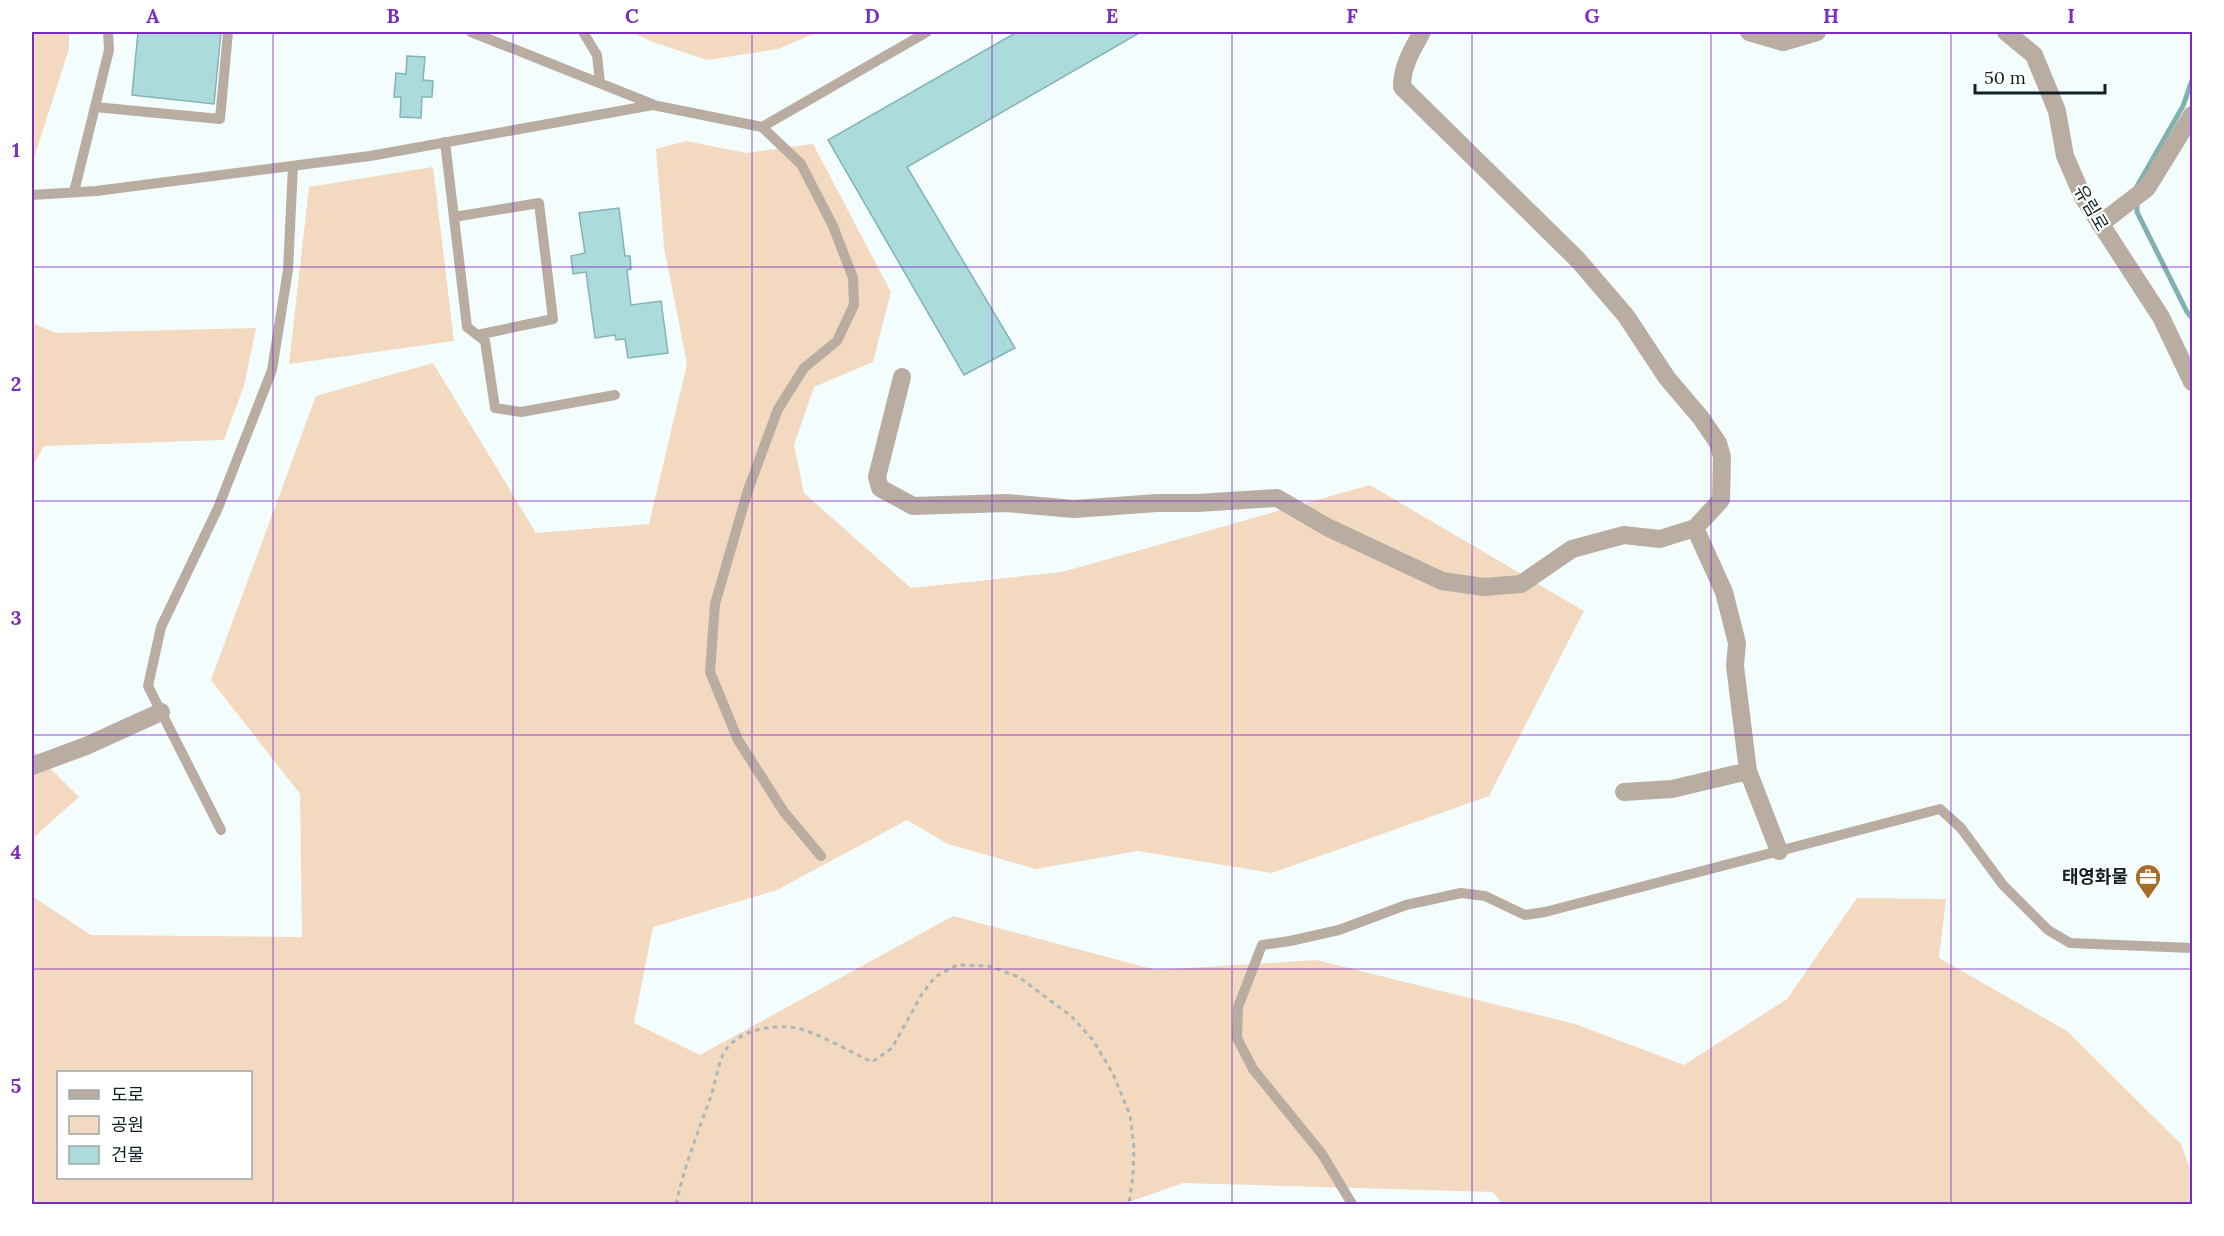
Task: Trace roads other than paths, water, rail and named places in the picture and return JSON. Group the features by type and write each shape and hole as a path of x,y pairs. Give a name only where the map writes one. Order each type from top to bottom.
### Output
{"street":[{"path":"902,377 877,477 880,488 914,506 1006,502 1074,509 1277,498 1326,527 1442,581 1484,587 1521,584 1572,549 1624,534 1660,539 1695,528 1721,500 1722,457 1718,443 1701,418 1667,378 1626,316 1578,260 1402,87 1406,62 1422,32"},
{"path":"1749,32 1783,42 1817,32"},
{"name":"유림로","path":"2006,32 2034,55 2057,111 2065,156 2083,197 2161,318 2193,382"},
{"path":"2100,224 2147,188 2193,115"},
{"path":"1695,528 1724,592 1737,643 1735,666 1748,771 1779,850"},
{"path":"32,766 86,746 161,712"},
{"path":"1624,792 1672,789 1748,771"}],"lane":[{"path":"74,192 109,50 108,32"},
{"path":"95,107 220,119 228,32"},
{"path":"471,32 653,105 762,127 801,164 833,226 853,278 854,305 837,341 804,368 778,409 748,490 715,604 710,672 738,740 784,812 820,856"},
{"path":"583,32 597,55 600,83"},
{"path":"762,127 927,32"},
{"path":"32,195 74,192 370,156 653,105"},
{"path":"445,142 467,327 485,340 495,408 521,412 615,395"},
{"path":"221,830 147,686 161,627 218,508 272,369 288,270 293,166"},
{"path":"454,217 540,203 553,319 477,335"},
{"path":"1352,1204 1322,1154 1286,1113 1253,1069 1237,1038 1238,1007 1262,945 1339,930 1406,905 1461,893 1485,896 1525,915 1545,912 1940,809 1961,828 2002,885 2048,930 2070,943 2193,948"}],"waterway":[{"path":"2136,188 2183,106 2192,80"},
{"path":"2137,200 2137,212 2192,318"}],"place":[{"name":"태영화물","path":"2148,900"}]}
